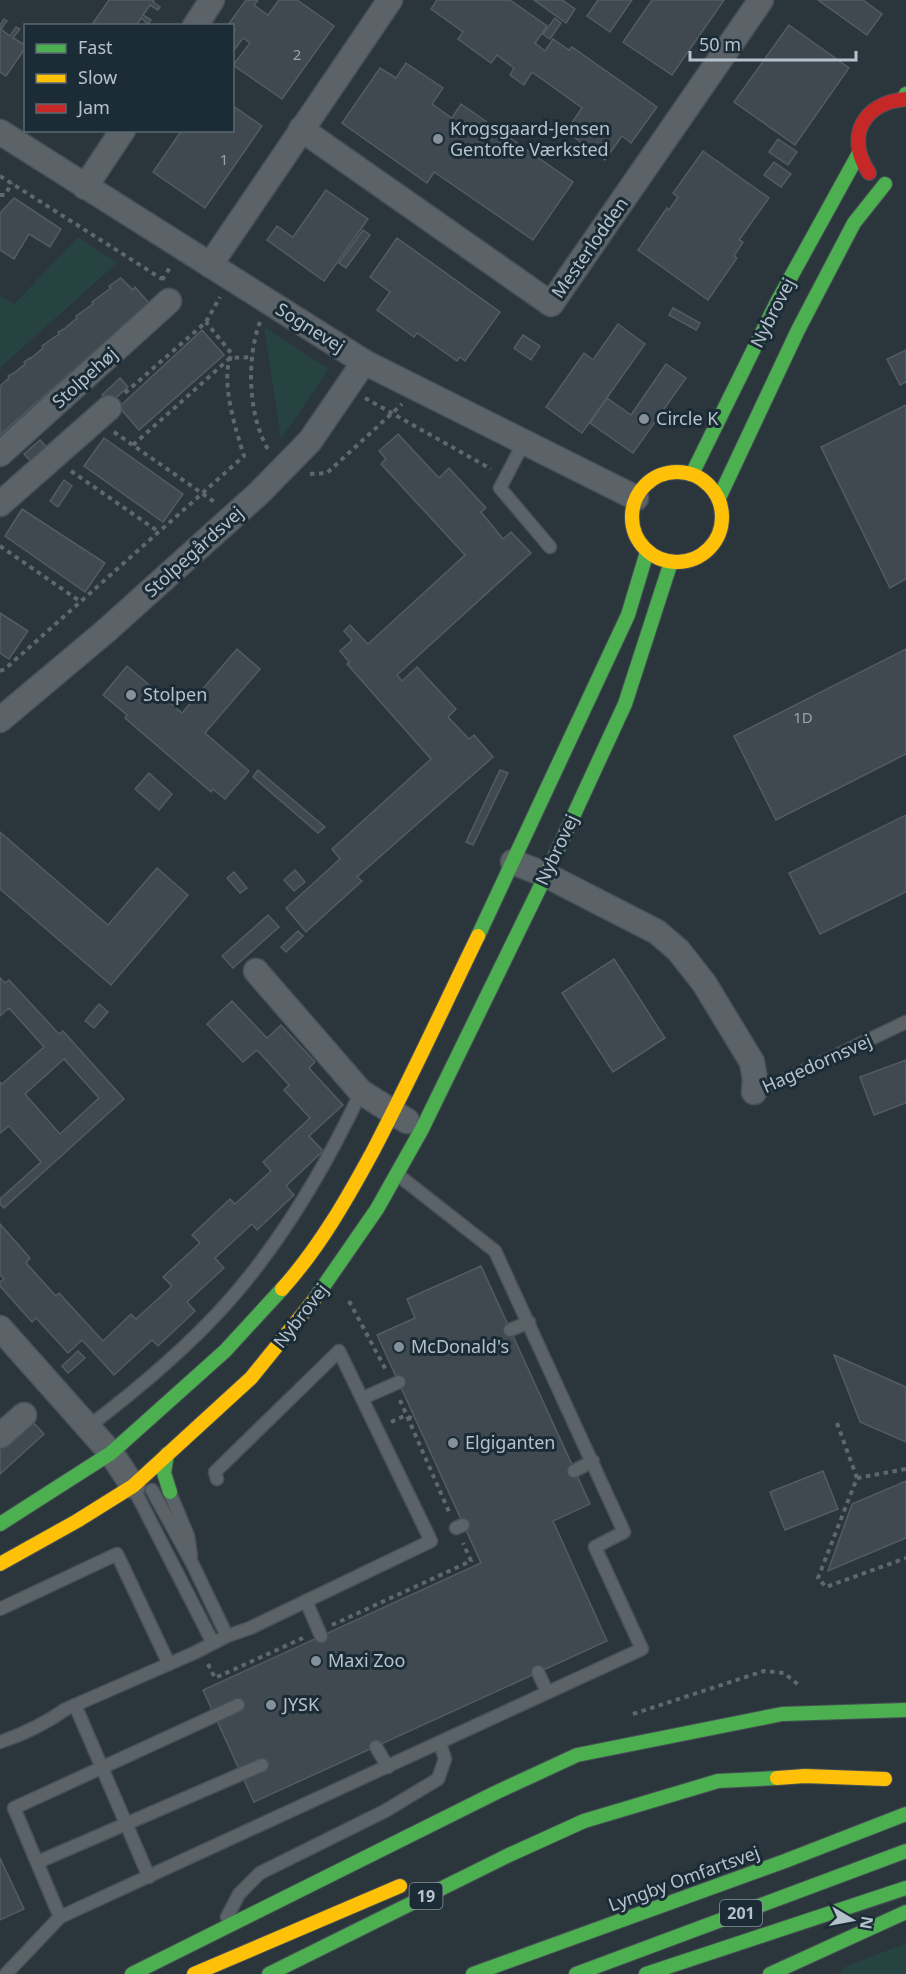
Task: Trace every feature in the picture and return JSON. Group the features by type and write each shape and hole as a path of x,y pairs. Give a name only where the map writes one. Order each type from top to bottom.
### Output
{"main road":[{"path":"858,155 857,141 866,115 884,102 905,97"},
{"name":"Nybrovej","path":"719,498 798,330 854,223 890,185 873,177 864,167 858,155"},
{"name":"Nybrovej","path":"692,474 777,302 858,155"},
{"path":"676,471 692,474 708,483 719,498 723,511 718,538 710,549 698,558 686,562 658,559 647,552 636,536 632,517 636,498 646,484 659,475 676,471"},
{"name":"Nybrovej","path":"0,1524 111,1453 225,1351 293,1277 320,1239 356,1182 393,1113 513,862 628,615 647,552"},
{"name":"Nybrovej","path":"0,1564 40,1542 167,1454 251,1378 290,1333 352,1247 377,1209 422,1129 546,875 625,704 671,562"},
{"path":"224,1370 225,1351"},
{"path":"40,1542 51,1522 113,1484 115,1476 111,1453"},
{"path":"167,1454 163,1465 163,1475 170,1492"},
{"path":"132,1974 486,1797 577,1755 782,1714 906,1710"},
{"name":"19","path":"269,1974 509,1855 584,1821 718,1781 805,1776 885,1779"},
{"path":"785,1861 872,1812"},
{"name":"Lyngby Omfartsvej","path":"473,1974 785,1861 906,1814"},
{"path":"507,1840 540,1827 584,1821"},
{"name":"201","path":"576,1974 906,1851"},
{"path":"194,1974 410,1882"},
{"path":"646,1974 906,1888"},
{"path":"775,1973 906,1912"}],"street":[{"path":"196,24 212,0"},
{"path":"210,265 390,0"},
{"name":"Mesterlodden","path":"301,129 551,304 761,0"},
{"name":"Sognevej","path":"0,132 364,362 636,498"},
{"path":"85,187 122,132"},
{"name":"Stolpehøj","path":"0,454 166,290"},
{"name":"Stolpegårdsvej","path":"0,720 106,630 258,494 310,441 364,362"},
{"name":"Stolpehøj","path":"0,504 102,414"},
{"name":"Hagedornsvej","path":"513,862 546,875 657,932 678,950 704,983 752,1062 755,1079 754,1092"},
{"path":"256,971 361,1092 422,1129"},
{"path":"0,1328 111,1453 122,1454 138,1474"},
{"path":"0,1436 24,1415"}],"lane":[{"path":"524,442 500,488 550,547"},
{"name":"Hagedornsvej","path":"754,1092 785,1080 906,1022"},
{"path":"88,1427 138,1390 184,1348 267,1254 324,1166 361,1092"},
{"path":"6,1974 60,1917 642,1649 594,1547 624,1532 495,1251 397,1174"},
{"path":"510,1330 529,1322"},
{"path":"0,1742 75,1705 227,1636 250,1628 431,1541 339,1351 215,1472 217,1479"},
{"path":"363,1398 399,1382"},
{"path":"574,1471 593,1461"},
{"path":"138,1474 192,1563 227,1636"},
{"path":"138,1474 213,1643"},
{"path":"170,1492 188,1536 192,1563"},
{"path":"0,1609 117,1554 169,1664"},
{"path":"306,1601 321,1636"},
{"path":"538,1672 547,1692"},
{"path":"75,1705 149,1877"},
{"path":"60,1917 14,1808 238,1705"},
{"path":"221,1928 239,1894 260,1873 384,1811 438,1779 445,1759 440,1743"},
{"path":"376,1747 388,1767"},
{"path":"38,1862 262,1765"}],"path":[{"path":"0,176 166,290 182,248"},
{"path":"0,195 5,195 12,183"},
{"path":"204,493 133,445 102,414 206,322 231,278"},
{"path":"270,302 259,324 251,386 262,440 271,455 284,468 308,474 327,473 420,389"},
{"path":"0,671 5,669 244,456 233,419 228,386 232,354 206,322"},
{"path":"133,445 230,358 253,357"},
{"path":"346,388 506,477"},
{"path":"52,458 159,532"},
{"path":"0,546 81,602"},
{"path":"0,666 5,669"},
{"path":"349,1301 373,1345"},
{"path":"409,1420 412,1412"},
{"path":"837,1423 857,1478 818,1578 826,1587 906,1558"},
{"path":"857,1478 906,1469"},
{"path":"391,1604 393,1597"},
{"path":"630,1715 764,1671 784,1673 801,1686"}],"green space":[{"path":"78,237 117,263 0,368 0,295 14,304"},
{"path":"264,327 329,369 281,439"},
{"path":"906,1943 906,1974 839,1974 843,1968"}],"building":[{"path":"109,0 154,0 153,2 160,7 158,10 150,5 143,15 151,20 148,24 141,18 137,24 92,24"},
{"path":"246,0 258,0 254,5 268,15 279,0 297,0 334,26 282,99 234,66 250,43 243,38 234,50 234,24 229,24"},
{"path":"437,0 510,0 547,26 535,43 545,51 553,39 569,50 572,47 657,107 631,143 622,136 605,160 566,131 582,108 532,72 524,85 510,75 514,68 497,55 491,63 458,39 463,32 431,9"},
{"path":"534,0 562,0 575,9 566,23"},
{"path":"598,0 632,0 610,32 587,16"},
{"path":"652,0 724,0 672,75 623,42"},
{"path":"818,0 863,0 882,14 867,35"},
{"path":"555,18 561,23 550,39 543,34"},
{"path":"4,19 7,21 1,29 10,36 16,27 20,29 13,38 24,43 24,50 6,76 0,72 0,25"},
{"path":"789,25 849,68 795,145 734,102"},
{"name":"Krogsgaard-Jensen Gentofte Værksted","path":"406,63 443,88 432,104 452,118 461,104 573,182 533,240 434,172 427,183 342,123 380,68 396,78"},
{"path":"234,106 262,126 205,208 153,172 181,132 234,132"},
{"path":"778,139 797,152 788,165 769,152"},
{"path":"703,151 769,198 739,240 743,242 734,256 737,258 708,300 638,250 667,208 669,210 678,197 673,193"},
{"path":"774,162 791,174 781,187 764,175"},
{"path":"326,190 368,219 324,281 267,240 277,226 293,237"},
{"path":"14,198 61,229 50,247 29,234 14,259 0,250 0,213"},
{"path":"363,230 370,235 346,268 339,263"},
{"path":"397,238 500,312 465,361 460,357 457,361 417,333 414,337 377,310 390,292 370,277"},
{"path":"121,278 133,290 135,287 149,303 0,435 0,386 9,378 8,376 25,364 24,362 43,348 42,346 59,334 58,332"},
{"path":"673,308 700,323 696,330 669,315"},
{"path":"618,324 645,344 582,433 546,407 584,353 593,360"},
{"path":"202,330 224,355 139,430 119,407"},
{"path":"523,335 540,346 531,360 514,348"},
{"path":"906,350 906,382 900,385 887,359"},
{"path":"666,364 686,378 633,453 590,423 607,398 631,415"},
{"path":"120,378 128,387 109,404 102,395"},
{"path":"906,405 906,579 890,588 821,447"},
{"path":"398,434 439,478 449,468 486,508 481,512 503,539 511,532 531,553 397,675 402,681 417,667 456,709 448,717 469,739 474,735 493,757 357,877 362,881 306,932 286,908 340,859 332,849 431,759 347,664 349,662 340,651 352,640 344,631 350,625 368,644 465,555 381,464 386,459 379,451"},
{"path":"104,438 183,494 163,522 84,466"},
{"path":"40,440 49,450 33,464 24,454"},
{"path":"64,480 72,486 58,507 50,501"},
{"path":"22,509 105,563 85,592 5,536"},
{"path":"0,613 28,631 9,659 0,653"},
{"path":"237,649 260,669 205,733 249,771 225,799 213,789 211,792 125,718 127,715 103,695 127,666 182,713"},
{"path":"906,649 906,754 776,820 734,736"},
{"path":"258,770 325,827 318,833 253,777"},
{"path":"500,770 508,773 473,845 466,842"},
{"path":"149,773 172,794 159,810 135,789"},
{"path":"906,815 906,892 820,934 789,873"},
{"path":"0,832 108,925 157,868 188,895 111,985 0,889"},
{"path":"295,870 305,882 294,891 284,880"},
{"path":"234,872 247,888 240,893 227,878"},
{"path":"268,915 279,927 233,968 222,956"},
{"path":"298,931 303,936 286,952 281,947"},
{"path":"614,959 665,1038 613,1072 562,993"},
{"path":"0,978 5,983 9,980 59,1034 63,1031 124,1099 4,1208 0,1204 0,1199 41,1162 9,1126 0,1133 0,1082 2,1084 44,1047 9,1008 0,1016","holes":["64,1059 99,1098 60,1134 25,1094"]},
{"path":"232,1001 267,1038 281,1025 315,1062 309,1068 343,1105 309,1136 323,1151 286,1186 294,1195 257,1230 252,1224 215,1258 224,1268 187,1302 195,1311 158,1346 152,1340 114,1375 82,1340 68,1353 36,1318 32,1322 0,1286 0,1282 4,1279 0,1275 0,1224 30,1258 26,1263 56,1296 59,1293 103,1341 131,1314 136,1319 172,1286 163,1277 200,1243 192,1235 230,1199 235,1204 271,1171 263,1162 310,1118 284,1090 289,1085 257,1050 243,1062 207,1024"},
{"path":"99,1004 108,1012 94,1028 85,1021"},
{"path":"906,1060 906,1103 874,1115 860,1077"},
{"path":"481,1266 590,1504 553,1521 607,1641 254,1802 203,1690 481,1563 377,1335 415,1318 407,1299"},
{"path":"78,1351 85,1358 68,1373 62,1366"},
{"path":"834,1355 906,1387 906,1442 860,1422"},
{"path":"32,1421 44,1434 0,1474 0,1449"},
{"path":"823,1471 838,1509 785,1530 770,1492"},
{"path":"906,1481 906,1538 828,1571 852,1504"},
{"path":"0,1858 24,1909 0,1920"}],"traffic: fast":[{"path":"904,98 906,94"},
{"path":"692,474 777,302 858,155"},
{"path":"719,498 798,330 854,223 885,184"},
{"path":"478,936 628,615 647,552"},
{"path":"314,1300 377,1209 422,1129 546,875 625,704 671,562"},
{"path":"0,1524 111,1453 225,1351 282,1289"},
{"path":"167,1454 164,1473 170,1492"},
{"path":"132,1974 497,1792 577,1755 782,1714 906,1710"},
{"path":"269,1974 509,1855 584,1821 718,1781 777,1778"},
{"path":"473,1974 785,1861 906,1814"},
{"path":"576,1974 906,1851"},
{"path":"646,1974 906,1888"},
{"path":"770,1974 906,1912"}],"traffic: slow":[{"path":"677,472 694,475 709,485 719,500 722,517 719,534 709,549 694,559 677,562 660,559 645,549 635,534 632,517 635,500 645,485 660,475 677,472"},
{"path":"282,1289 320,1240 343,1205 373,1151 478,936"},
{"path":"0,1564 77,1521 133,1486 251,1378 314,1300"},
{"path":"777,1778 805,1776 885,1779"},
{"path":"194,1974 400,1886"}],"traffic: jam":[{"path":"869,173 859,146 862,124 869,114 879,107 906,99"}],"place":[{"name":"Krogsgaard-Jensen Gentofte Værksted","path":"438,139"},
{"name":"Circle K","path":"644,419"},
{"name":"Stolpen","path":"131,695"},
{"name":"McDonald's","path":"399,1347"},
{"name":"Elgiganten","path":"453,1443"},
{"name":"Maxi Zoo","path":"316,1661"},
{"name":"JYSK","path":"271,1705"}]}
